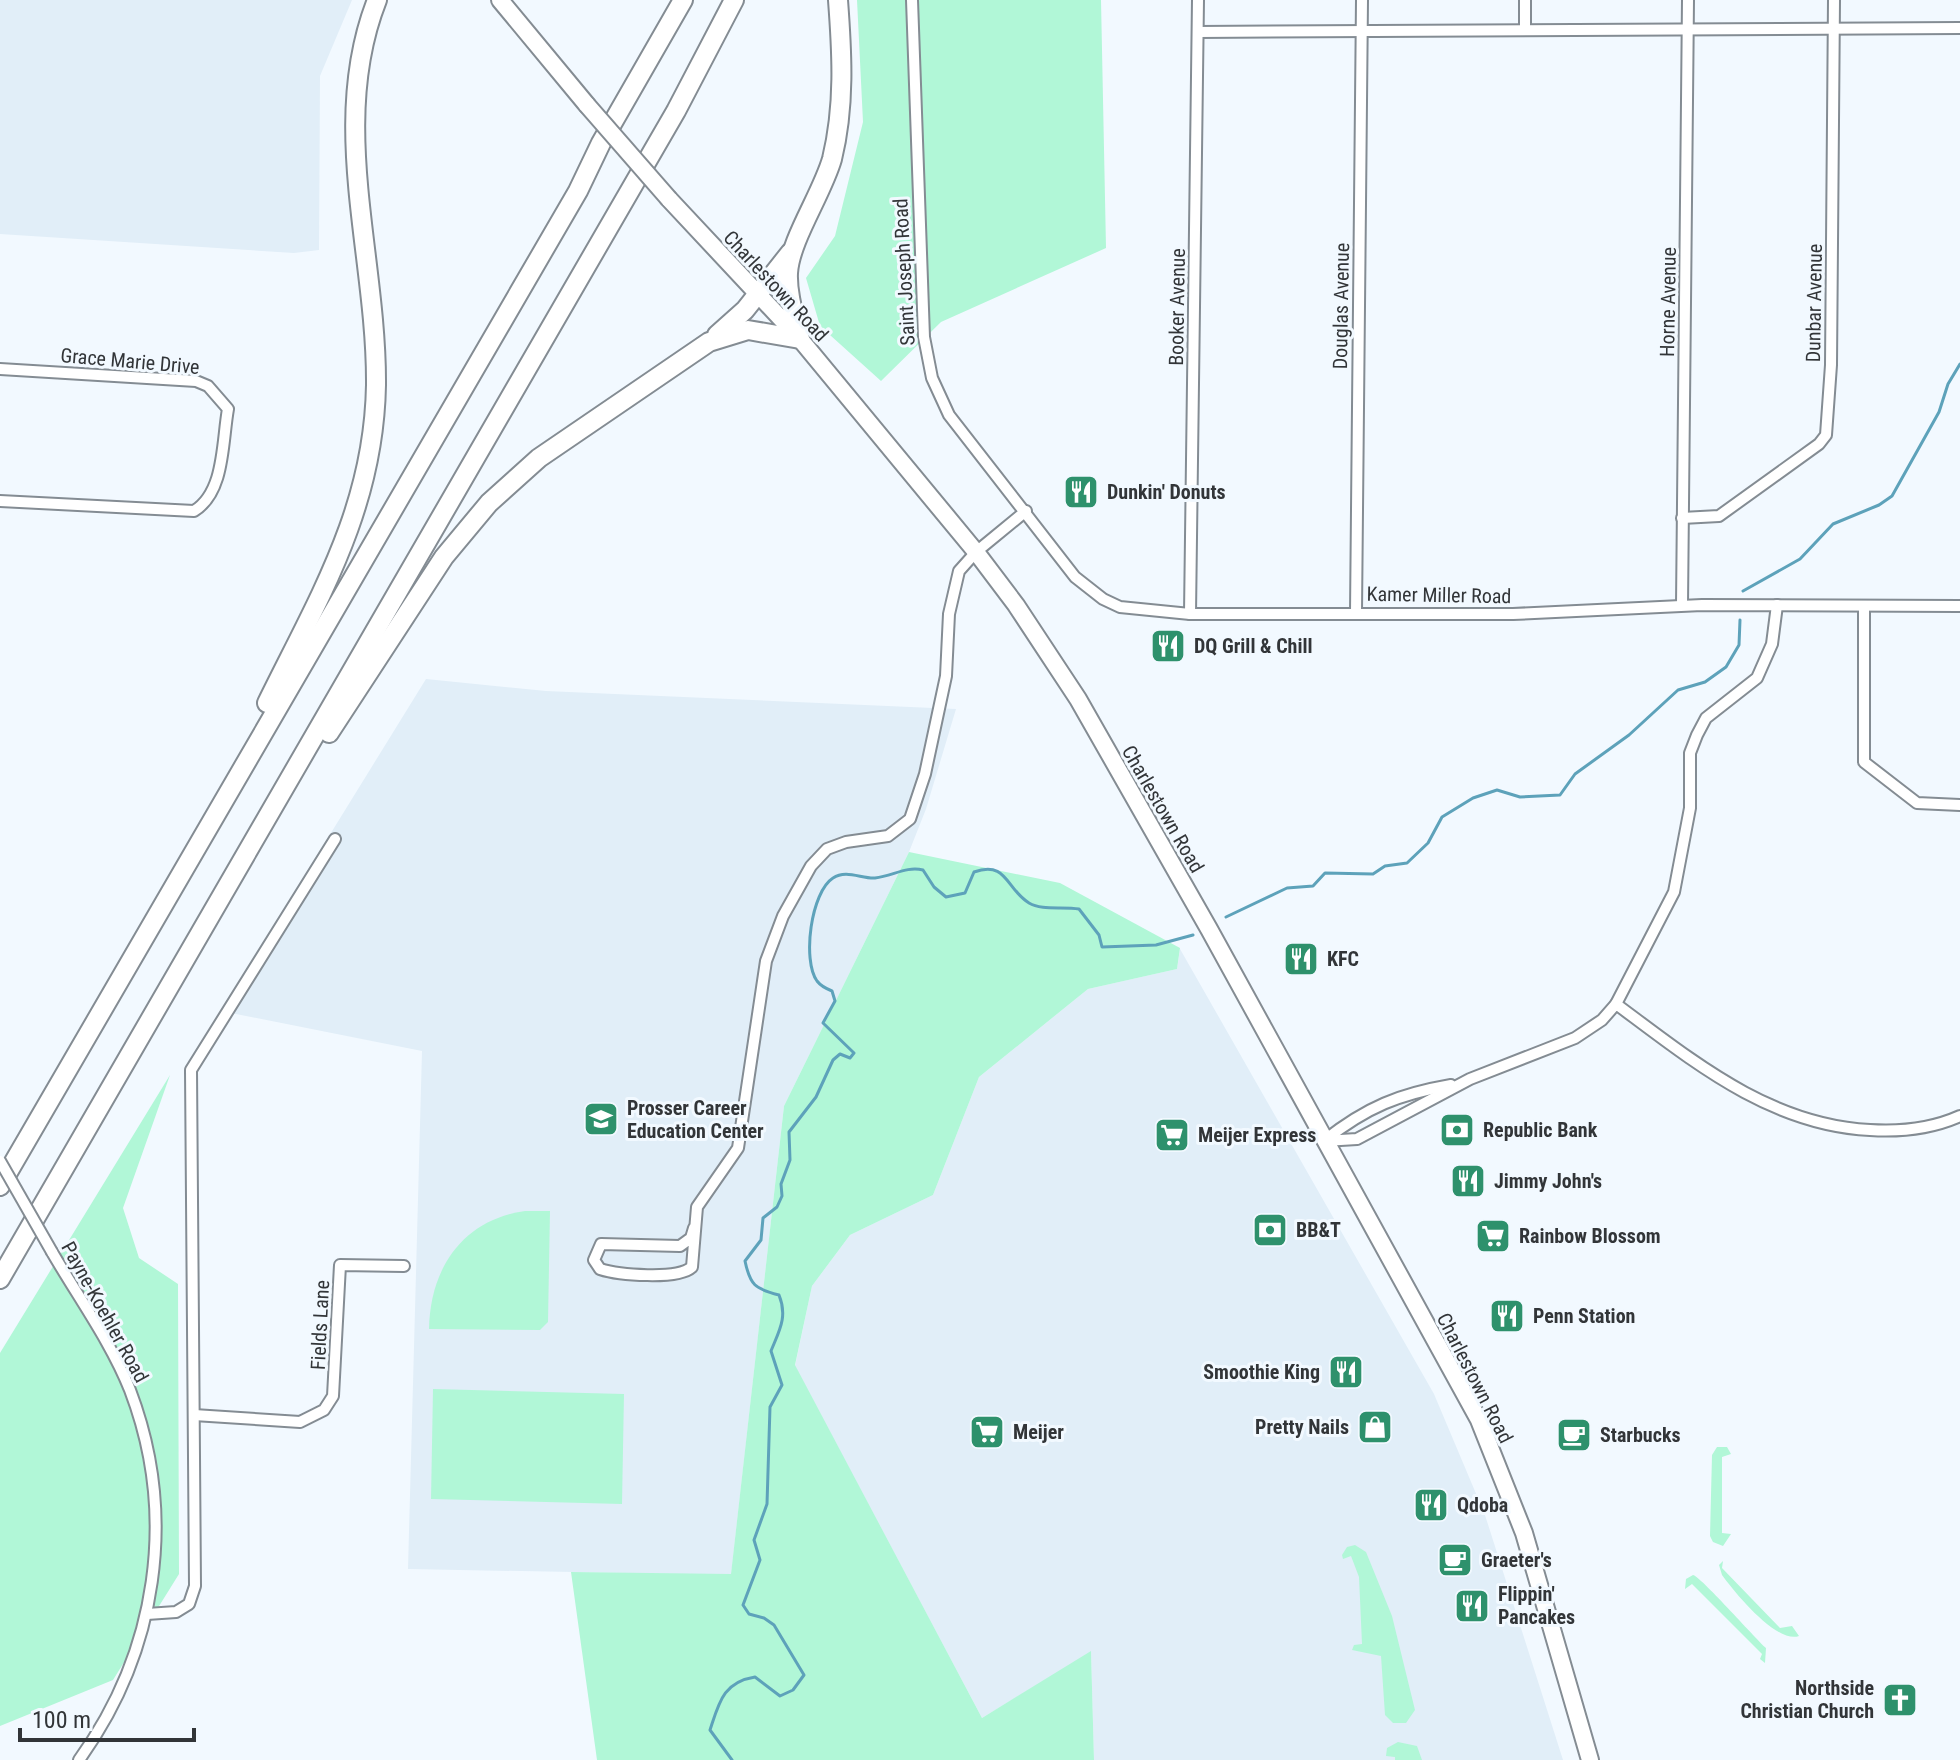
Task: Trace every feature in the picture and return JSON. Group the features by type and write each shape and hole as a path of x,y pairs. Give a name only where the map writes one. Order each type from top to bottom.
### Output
{"highway":[{"path":"201,837 330,581 353,523 369,455 376,386 375,342 354,110 360,58 377,0"},
{"path":"0,1186 578,191 601,143 683,0"},
{"path":"0,1279 669,122 734,0"},
{"path":"709,342 748,330 800,339 788,273 796,244 825,181 837,131 842,76 838,0"},
{"path":"183,960 402,619 466,529 539,458 709,342 745,310 796,244"}],"main road":[{"name":"Charlestown Road","path":"500,0 669,199 800,339 976,552 1016,605 1078,699 1479,1420 1524,1533 1590,1760"}],"street":[{"name":"Saint Joseph Road","path":"912,0 926,358 939,397 955,424 1026,511"},
{"name":"Booker Avenue","path":"1190,614 1198,0"},
{"name":"Douglas Avenue","path":"1356,612 1362,0"},
{"path":"1525,0 1525,30"},
{"name":"Horne Avenue","path":"1682,605 1688,0"},
{"name":"Dunbar Avenue","path":"1682,518 1719,516 1819,444 1826,435 1830,411 1834,0"},
{"path":"1198,32 1960,28"},
{"name":"Grace Marie Drive","path":"0,369 196,381 208,386 228,409 215,489 194,511 0,501"},
{"path":"694,1228 695,1261 682,1274 606,1271 594,1260 601,1244 680,1246 691,1238 697,1207 738,1148 766,961 783,916 811,866 827,849 898,832 915,810 946,676 951,599 959,571 976,552 1026,511"},
{"name":"Kamer Miller Road","path":"1026,511 1075,577 1103,599 1139,611 1190,614 1513,614 1682,605 1960,606"},
{"path":"1324,1141 1357,1139 1465,1082 1575,1038 1602,1020 1616,1004 1674,892 1690,808 1690,753 1697,735 1706,718 1757,678 1772,644 1777,605"},
{"path":"1864,606 1864,762 1917,803 1960,805"},
{"path":"147,1614 176,1612 189,1604 195,1586 191,1070 335,839"},
{"path":"1616,1004 1730,1085 1805,1121 1854,1129 1909,1130 1934,1127 1960,1116"},
{"path":"1324,1141 1347,1123 1403,1094 1465,1082"},
{"name":"Payne-Koehler Road","path":"0,1161 118,1365 145,1437 156,1512 155,1563 147,1614 133,1662 100,1729 79,1760"},
{"name":"Fields Lane","path":"194,1415 300,1422 313,1419 333,1396 340,1265 404,1266"}],"shaded area":[{"path":"0,0 352,0 320,76 319,250 294,253 0,234"},
{"name":"Prosser Career Education Center","path":"426,679 546,691 956,709 926,809 909,852 784,1106 731,1575 408,1569 422,1051 221,1011"},
{"path":"1180,949 1434,1394 1485,1515 1563,1760 1094,1760 1091,1652 982,1718 795,1366 812,1286 850,1235 933,1195 979,1077 1088,989 1177,969"}],"green space":[{"path":"857,0 1101,0 1106,248 941,322 881,381 820,326 806,278 835,236 863,122"},
{"path":"909,852 1060,883 1180,948 1177,969 1088,989 979,1077 933,1195 850,1235 812,1286 795,1365 982,1718 1091,1651 1094,1760 597,1760 571,1572 731,1574 784,1106"},
{"path":"170,1075 123,1208 139,1258 178,1284 179,1574 113,1680 0,1726 0,1353"},
{"path":"525,1211 550,1211 548,1322 540,1330 429,1329 436,1287 454,1251 467,1236 484,1225"},
{"path":"433,1389 624,1394 622,1504 431,1499"},
{"path":"1717,1447 1727,1447 1731,1454 1722,1457 1722,1533 1731,1534 1723,1546 1713,1542 1710,1536 1712,1455"},
{"path":"1355,1545 1366,1552 1392,1616 1415,1710 1406,1723 1393,1723 1385,1715 1381,1656 1352,1650 1354,1645 1362,1644 1359,1577 1351,1556 1343,1559 1342,1555 1347,1547"},
{"path":"1723,1561 1722,1568 1780,1628 1792,1626 1799,1636 1780,1632 1757,1615 1722,1575 1719,1565"},
{"path":"1693,1575 1766,1648 1765,1663 1760,1659 1762,1654 1692,1584 1685,1589 1686,1579"},
{"path":"1398,1742 1417,1746 1422,1760 1395,1760 1395,1757 1386,1756 1387,1748"}],"waterway":[{"path":"1743,591 1800,559 1833,524 1879,505 1892,496 1939,412 1948,384 1960,364"},
{"path":"1226,917 1287,888 1313,886 1325,873 1373,874 1385,866 1407,863 1428,843 1442,817 1473,798 1497,790 1520,797 1560,795 1575,774 1629,735 1678,690 1705,682 1726,667 1739,645 1740,620"},
{"path":"732,1760 710,1730 729,1689 755,1677 780,1696 793,1690 804,1675 774,1625 749,1614 743,1605 760,1560 754,1540 767,1504 770,1407 782,1385 771,1351 783,1310 779,1295 755,1285 745,1261 761,1240 763,1218 777,1207 782,1196 781,1184 790,1160 789,1132 816,1097 833,1060 840,1054 850,1058 854,1053 823,1023 835,1001 832,991 817,981 812,971 811,927 825,886 843,874 875,878 917,869 923,870 934,887 946,897 965,893 974,872 993,870 1000,873 1029,903 1046,908 1079,909 1099,935 1102,947 1156,945 1193,935"}],"place":[{"name":"Dunkin' Donuts","path":"1081,492"},
{"name":"DQ Grill & Chill","path":"1168,646"},
{"name":"KFC","path":"1301,959"},
{"name":"Prosser Career Education Center","path":"601,1119"},
{"name":"Republic Bank","path":"1457,1130"},
{"name":"Meijer Express","path":"1172,1135"},
{"name":"Jimmy John's","path":"1468,1181"},
{"name":"BB&T","path":"1270,1230"},
{"name":"Rainbow Blossom","path":"1493,1236"},
{"name":"Penn Station","path":"1507,1316"},
{"name":"Smoothie King","path":"1346,1372"},
{"name":"Pretty Nails","path":"1375,1427"},
{"name":"Meijer","path":"987,1432"},
{"name":"Starbucks","path":"1574,1435"},
{"name":"Qdoba","path":"1431,1505"},
{"name":"Graeter's","path":"1455,1560"},
{"name":"Flippin' Pancakes","path":"1472,1606"},
{"name":"Northside Christian Church","path":"1900,1700"}]}
